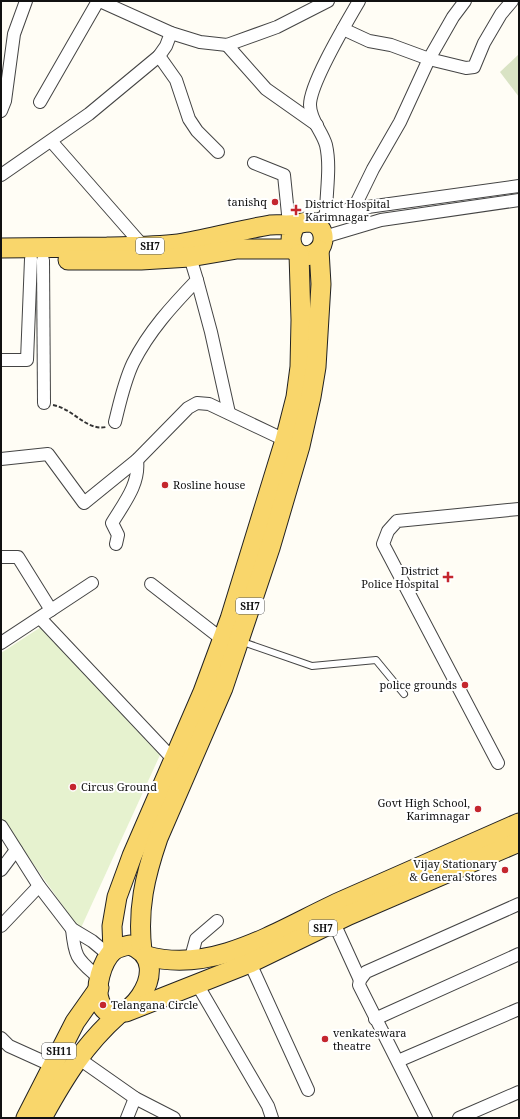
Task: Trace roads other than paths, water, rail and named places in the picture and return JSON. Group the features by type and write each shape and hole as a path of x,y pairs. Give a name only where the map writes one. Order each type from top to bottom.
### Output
{"main road":[{"name":"SH7","path":"1,248 142,246 182,243 271,225 306,221"},
{"name":"SH7","path":"122,1013 134,1006 146,983 150,971 140,930 142,893 150,860 158,838 223,688 230,640 253,549 296,397 300,367 301,320 296,252 290,243 290,236 292,230 306,221"},
{"path":"306,221 322,231 321,244"},
{"name":"SH7","path":"1,260 141,260 190,257 236,249 296,252 306,256 313,254 321,244"},
{"name":"SH7","path":"112,953 112,926 117,897 132,856 270,548 300,446 311,397 322,284 321,244"},
{"name":"SH7","path":"99,983 106,961 112,953 122,946 130,945 145,953 171,961 190,961 235,949 266,937 342,901 519,823"},
{"name":"SH7","path":"122,1013 250,963 334,923 519,842"},
{"path":"99,983 98,999 101,1005 111,1013 122,1013"},
{"name":"SH11","path":"26,1118 51,1065 99,983"},
{"name":"SH11","path":"42,1118 78,1058 100,1031 122,1013"}],"street":[{"path":"1,111 5,101 14,34 26,1"},
{"path":"40,102 99,1 122,5 171,33 200,42 227,45 277,27 328,1"},
{"path":"306,221 326,192 328,162 324,141 311,114 310,105 315,87 343,29 359,1"},
{"path":"353,210 373,169 400,122 429,60 453,17 465,1"},
{"path":"343,29 369,42 391,44 429,60 466,68 474,67 484,43 501,14 512,1"},
{"path":"1,175 89,114 159,56 166,46 171,33"},
{"path":"227,45 266,89 318,126"},
{"path":"159,56 176,80 190,119 197,131 218,152"},
{"path":"51,141 142,246"},
{"path":"254,162 284,174 306,221"},
{"path":"306,221 353,210 519,186"},
{"path":"321,244 381,220 519,200"},
{"path":"190,257 211,332 229,413"},
{"path":"1,360 27,360 37,260"},
{"path":"37,260 44,403"},
{"path":"115,422 124,387 133,363 155,327 197,280"},
{"path":"1,459 48,454 84,504 137,460 178,416 197,403 209,404 285,440"},
{"path":"116,544 118,535 112,524 136,480 138,472 137,460"},
{"path":"498,764 383,544 388,531 397,520 519,509"},
{"path":"1,557 18,557 52,610"},
{"path":"1,643 92,583"},
{"path":"152,584 230,640"},
{"path":"40,618 174,760"},
{"path":"1,826 39,886 72,929 112,953"},
{"path":"1,870 16,850"},
{"path":"1,926 39,886"},
{"path":"360,980 366,972 519,904"},
{"path":"190,961 196,940 217,921"},
{"path":"334,923 360,980 359,985 375,1019 398,1061 426,1118"},
{"path":"72,929 74,948 79,960 99,983"},
{"path":"375,1019 519,954"},
{"path":"250,963 308,1090"},
{"path":"197,984 268,1106 272,1118"},
{"path":"398,1061 519,1009"},
{"path":"1,1038 9,1046 51,1065"},
{"path":"78,1058 136,1098 174,1118"},
{"path":"459,1118 519,1092"},
{"path":"127,1118 136,1098"}],"lane":[{"path":"230,640 312,666 376,660 404,694"}],"place":[{"name":"tanishq","path":"275,202"},
{"name":"District Hospital Karimnagar","path":"296,210"},
{"name":"Rosline house","path":"165,485"},
{"name":"District Police Hospital","path":"448,577"},
{"name":"police grounds","path":"465,685"},
{"name":"Circus Ground","path":"73,787"},
{"name":"Govt High School, Karimnagar","path":"478,809"},
{"name":"Vijay Stationary & General Stores","path":"505,870"},
{"name":"Telangana Circle","path":"103,1005"},
{"name":"venkateswara theatre","path":"325,1039"}]}
